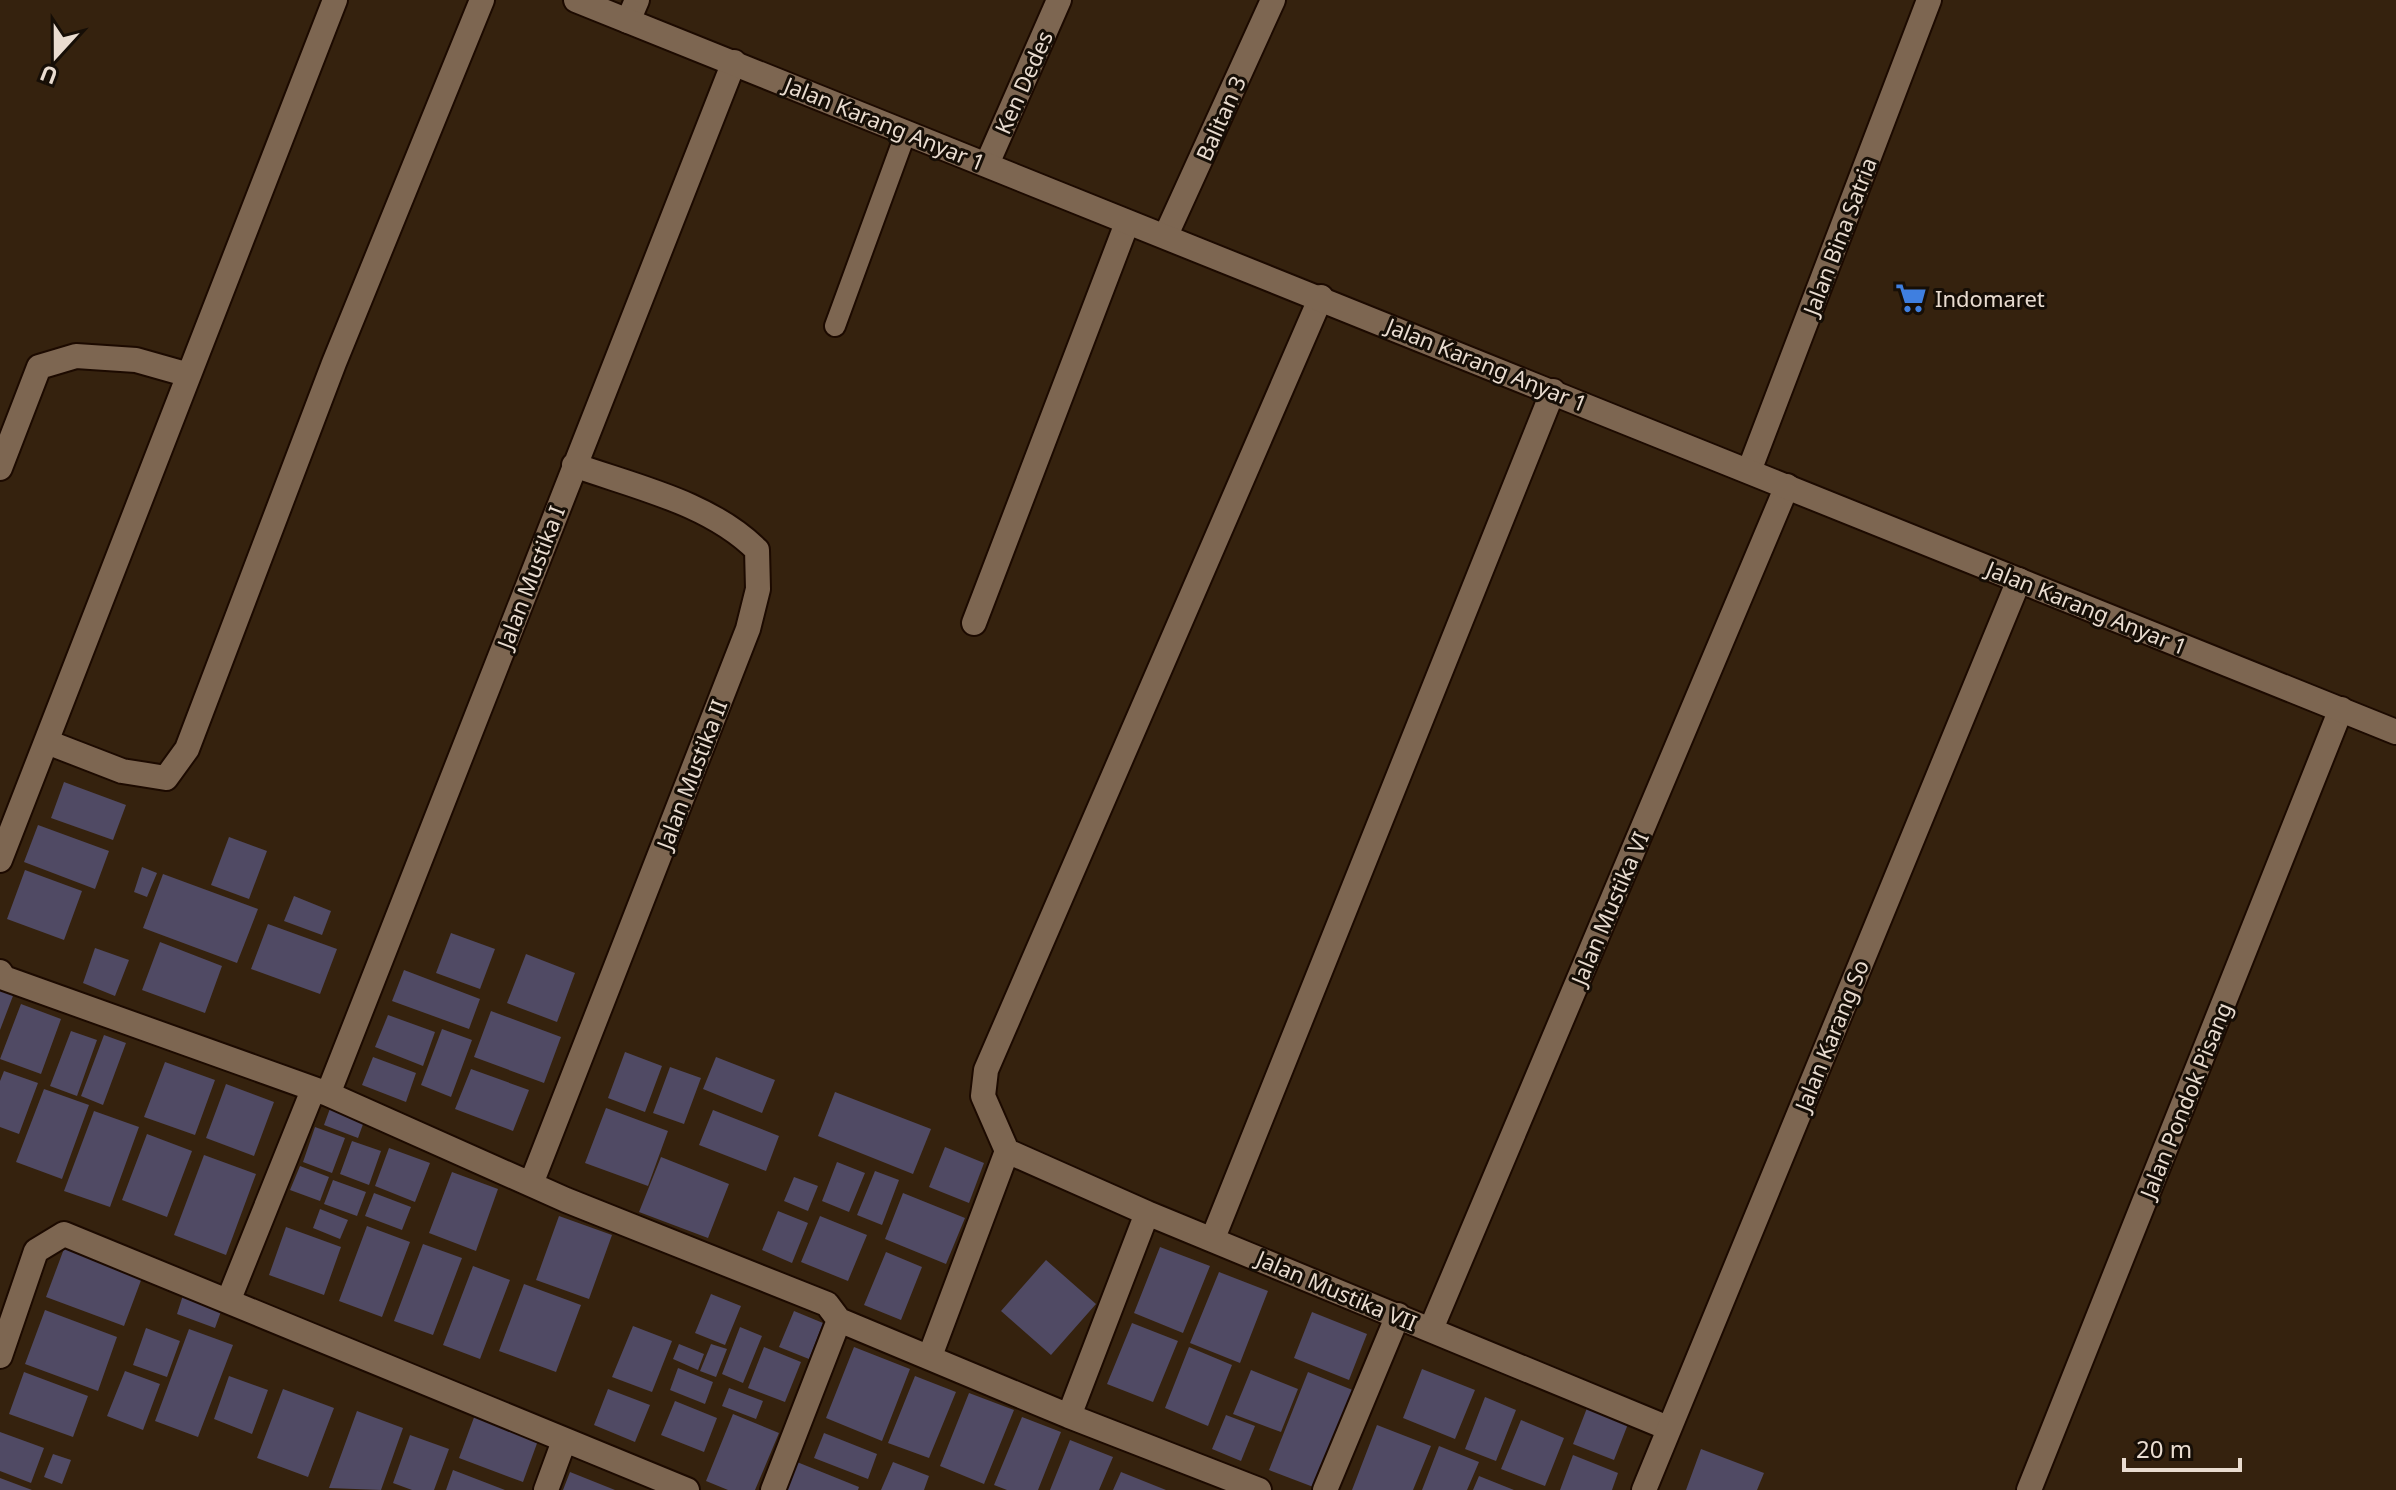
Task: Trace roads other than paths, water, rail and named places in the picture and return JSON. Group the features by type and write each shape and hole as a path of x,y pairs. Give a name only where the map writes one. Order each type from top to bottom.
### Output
{"street":[{"path":"0,860 335,0"},
{"path":"47,742 122,771 166,778 187,749 328,378 482,0"},
{"name":"Jalan Karang Anyar 1","path":"576,0 633,11 734,62 905,135 987,164 1127,223 1166,235 1321,297 2396,732"},
{"name":"Ken Dedes","path":"987,164 1059,0"},
{"name":"Balitan 3","path":"1166,235 1273,0"},
{"name":"Jalan Bina Satria","path":"1749,471 1929,0"},
{"name":"Jalan Mustika I","path":"229,1299 320,1092 734,62"},
{"path":"974,623 1127,223"},
{"path":"930,1356 1007,1151 983,1096 986,1070 1321,297"},
{"path":"0,468 39,367 76,356 136,360 189,375"},
{"path":"1213,1238 1553,391"},
{"name":"Jalan Mustika II","path":"531,1184 748,629 758,589 757,550 736,528 697,509 574,465"},
{"name":"Jalan Mustika VI","path":"1431,1329 1787,486"},
{"name":"Jalan Karang So","path":"1644,1490 2019,580"},
{"name":"Jalan Pondok Pisang","path":"2029,1490 2341,709"},
{"path":"0,972 4,978 320,1092 531,1184 827,1304 839,1320 1069,1416 1259,1490"},
{"name":"Jalan Mustika VII","path":"1007,1151 1147,1213 1668,1428"},
{"path":"1069,1416 1147,1213"},
{"path":"0,1356 36,1251 64,1234 229,1299 687,1490"},
{"path":"1325,1490 1398,1315"},
{"path":"773,1490 839,1320"},
{"path":"546,1490 564,1441"}],"lane":[{"path":"835,326 905,135"}],"place":[{"name":"Indomaret","path":"1911,298"}]}
